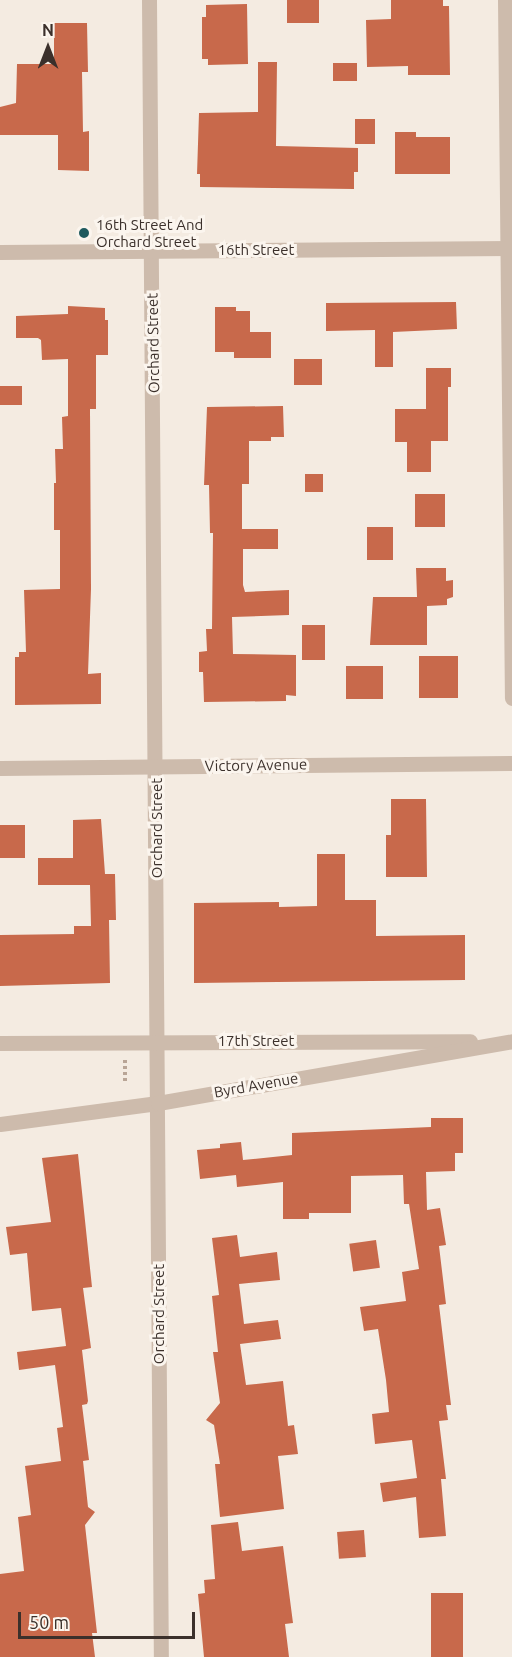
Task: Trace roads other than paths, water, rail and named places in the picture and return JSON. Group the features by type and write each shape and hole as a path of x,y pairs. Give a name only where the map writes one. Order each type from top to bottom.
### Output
{"street":[{"name":"Orchard Street","path":"149,0 161,1657"},
{"path":"505,0 510,248 512,698"},
{"name":"16th Street","path":"0,252 510,248"},
{"name":"Victory Avenue","path":"0,768 512,763"},
{"name":"17th Street","path":"0,1043 512,1041"},
{"name":"Byrd Avenue","path":"0,1124 158,1103 512,1041"}],"place":[{"name":"16th Street And Orchard Street","path":"84,233"}]}
